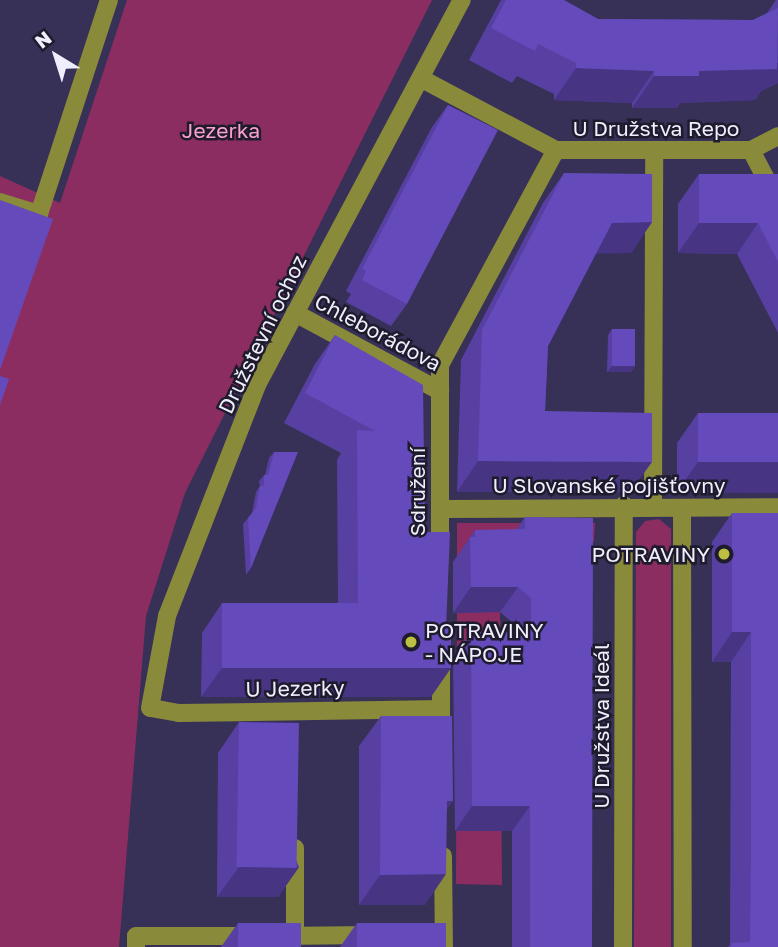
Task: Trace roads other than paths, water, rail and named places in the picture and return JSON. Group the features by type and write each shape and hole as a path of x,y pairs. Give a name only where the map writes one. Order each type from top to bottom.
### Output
{"street":[{"path":"0,202 39,214 109,0"},
{"name":"Družstevní ochoz","path":"150,708 167,616 257,384 462,0"},
{"name":"U Družstva Repo","path":"422,79 556,150 751,150 778,136"},
{"name":"Sdružení","path":"440,576 440,365 556,150"},
{"path":"751,150 778,202"},
{"path":"653,506 654,152"},
{"name":"Chleborádova","path":"295,313 440,391"},
{"name":"U Slovanské pojišťovny","path":"440,509 624,505 778,508"},
{"name":"U Družstva Ideál","path":"623,947 624,505"},
{"path":"682,508 683,947"},
{"path":"440,642 441,736"},
{"name":"U Jezerky","path":"150,708 178,713 295,719 441,709"},
{"path":"295,832 295,936"},
{"path":"438,939 442,842"},
{"path":"136,942 387,935"}],"place":[{"name":"POTRAVINY","path":"724,554"},
{"name":"POTRAVINY - NÁPOJE","path":"411,642"}],"park label":[{"name":"Jezerka","path":"221,130"}]}
